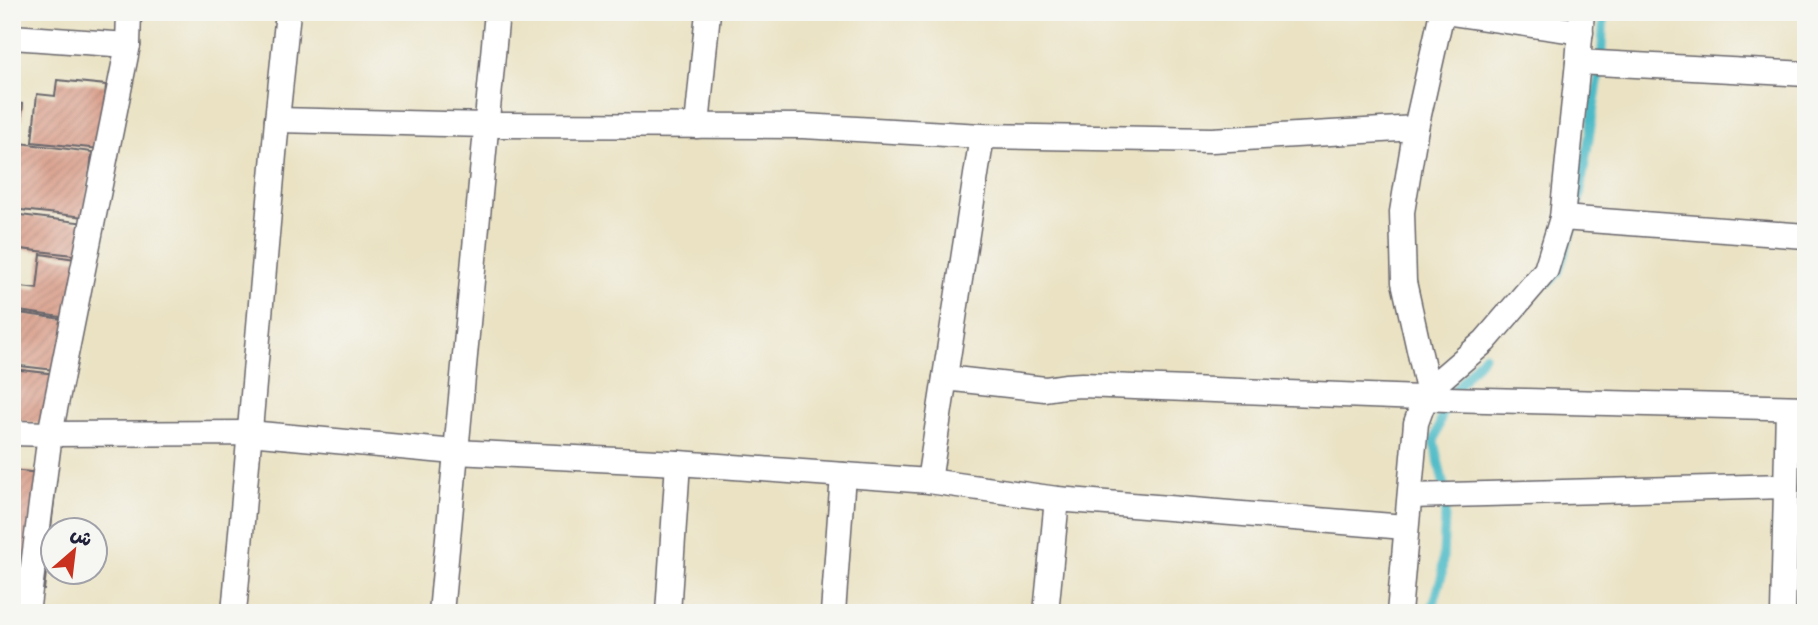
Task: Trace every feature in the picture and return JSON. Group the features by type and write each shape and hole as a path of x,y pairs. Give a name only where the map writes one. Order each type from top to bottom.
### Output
{"street":[{"path":"27,613 50,434 128,46 129,12"},
{"path":"234,613 288,12"},
{"path":"441,613 497,12"},
{"path":"697,127 708,12"},
{"path":"1399,613 1416,423 1426,394 1485,341 1546,270 1562,218 1581,22 1443,12 1416,128 1402,212 1404,282 1426,394"},
{"path":"12,37 128,46"},
{"path":"1578,62 1806,74"},
{"path":"277,120 487,125 803,126 982,136 1212,140 1416,128"},
{"path":"929,481 982,136"},
{"path":"1562,218 1806,236"},
{"path":"945,378 1045,389 1082,385 1797,408 1786,486 1783,613"},
{"path":"12,433 249,433 455,452 678,463 929,481 1057,499 1405,527"},
{"path":"668,613 678,463"},
{"path":"834,613 843,475"},
{"path":"1410,496 1786,486"},
{"path":"1046,613 1057,499"}],"building":[{"path":"57,80 106,85 100,149 32,142 37,94 55,96"},
{"path":"12,103 23,104 21,123 12,123"},
{"path":"12,142 92,152 85,217 12,209"},
{"path":"12,214 86,223 82,256 12,248"},
{"path":"12,249 18,250 14,281 12,281"},
{"path":"41,254 83,260 75,319 12,310 12,286 37,289"},
{"path":"12,312 69,320 63,371 12,365"},
{"path":"12,369 56,374 49,425 12,420"},
{"path":"12,470 57,475 52,516 38,516 38,586 44,586 44,590 12,587"},
{"path":"12,589 16,589 16,595 37,598 35,613 12,613"}],"waterway":[{"path":"1550,282 1558,273 1576,218 1601,64 1604,12"},
{"path":"1431,613 1442,575 1446,495 1434,442 1447,399 1484,355"}]}
